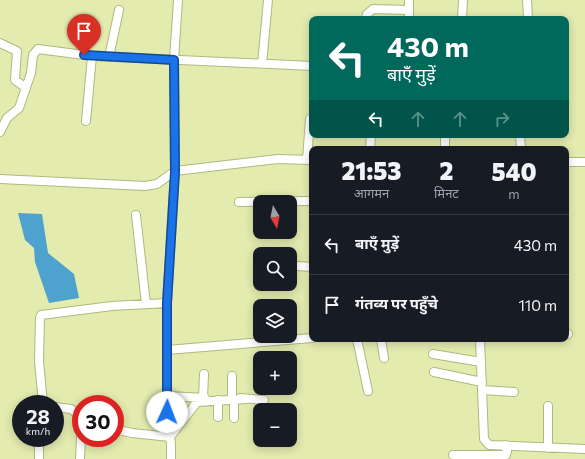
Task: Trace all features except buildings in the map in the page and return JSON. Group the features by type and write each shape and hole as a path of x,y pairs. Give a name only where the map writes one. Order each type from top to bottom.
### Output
{"street":[{"path":"171,459 167,416 167,303 175,172 174,60 178,0"},
{"path":"262,64 268,0"},
{"path":"409,0 409,16"},
{"path":"462,16 463,0"},
{"path":"527,0 528,16"},
{"path":"367,16 373,9 409,10"},
{"path":"109,57 119,10"},
{"path":"0,43 17,51 15,80 26,88"},
{"path":"0,132 7,118 19,108 31,73 33,55 38,49 92,56 309,66"},
{"path":"86,121 92,56"},
{"path":"0,179 145,186 157,184 175,172 278,159 309,160"},
{"path":"569,162 585,162"},
{"path":"239,202 309,201"},
{"path":"136,216 146,304"},
{"path":"297,266 309,267"},
{"path":"42,395 39,361 41,314 112,306 167,303"},
{"path":"167,350 309,338"},
{"path":"358,342 368,391"},
{"path":"381,342 384,358"},
{"path":"480,342 484,439 489,445 585,449"},
{"path":"433,354 481,362"},
{"path":"434,372 482,386 514,392"},
{"path":"203,398 204,374"},
{"path":"232,376 234,418"},
{"path":"168,396 233,399"},
{"path":"170,437 197,402 246,398 264,400"},
{"path":"218,400 218,417"},
{"path":"548,406 548,448"},
{"path":"124,431 170,437"},
{"path":"453,455 506,455 507,452 505,446"},
{"path":"39,447 39,459"},
{"path":"80,459 81,447"}],"water":[{"path":"18,213 42,214 48,253 74,274 79,298 49,303 35,262 34,248 25,240"}],"route":[{"path":"84,55 174,60 175,172 167,303 167,412"}]}
